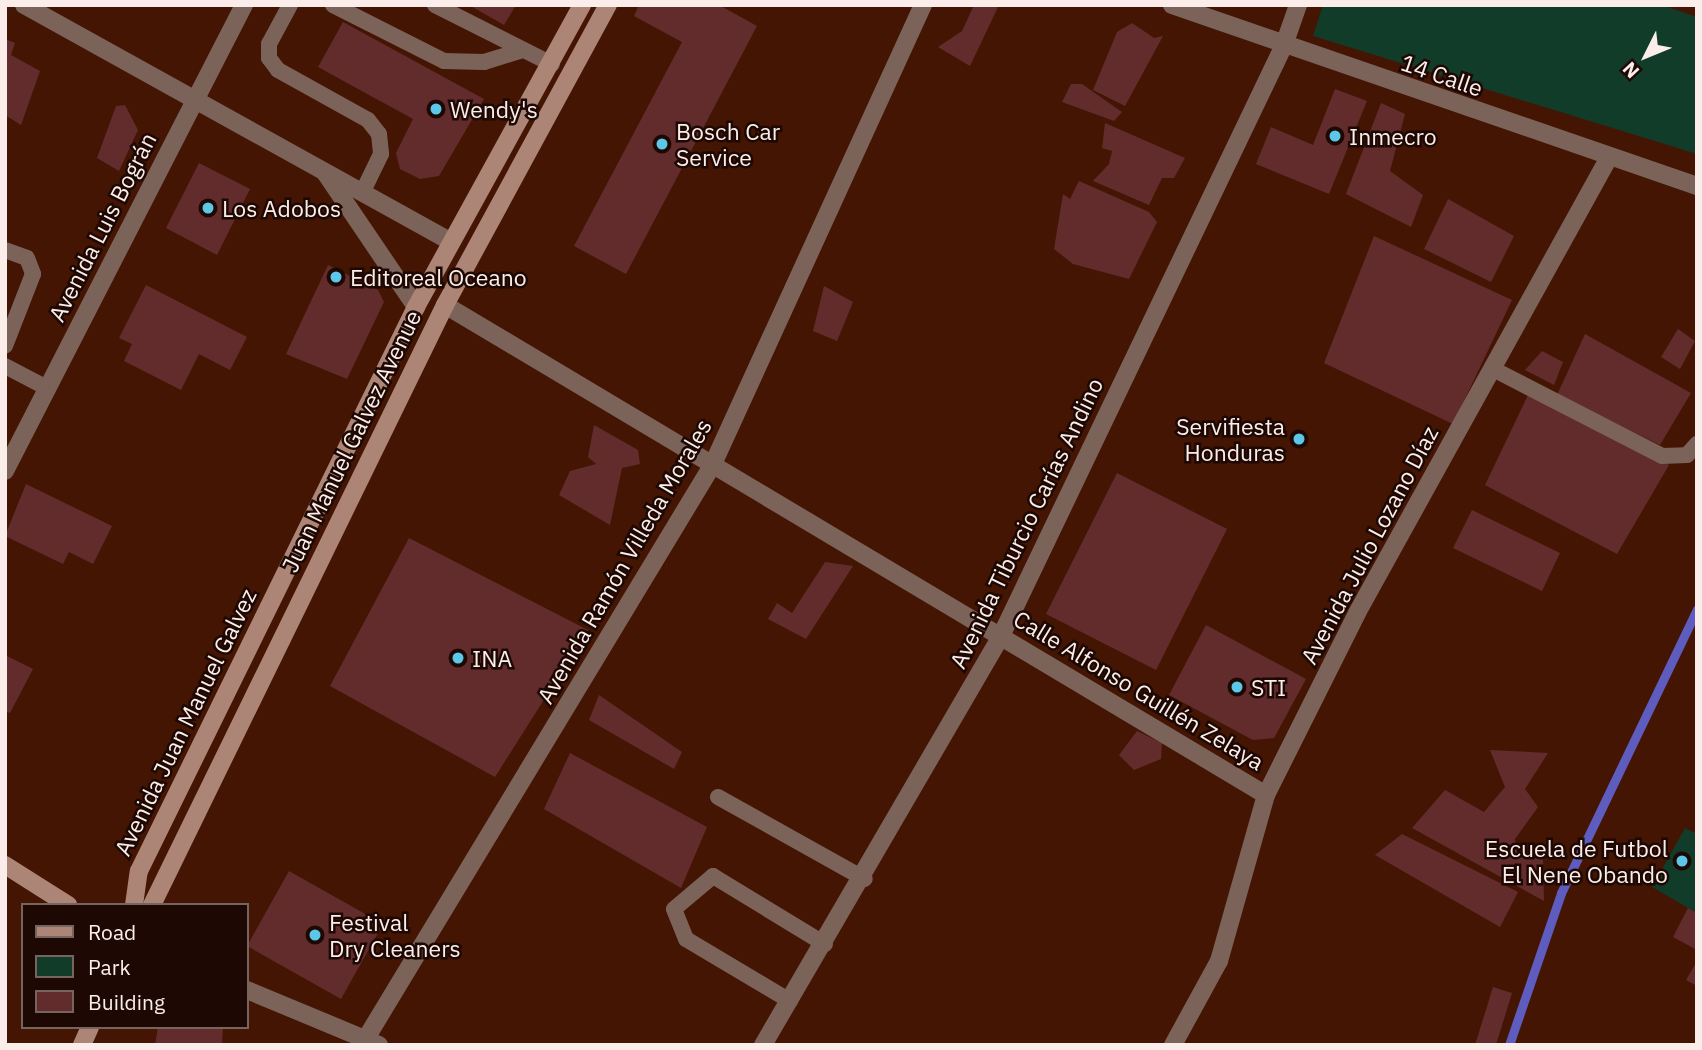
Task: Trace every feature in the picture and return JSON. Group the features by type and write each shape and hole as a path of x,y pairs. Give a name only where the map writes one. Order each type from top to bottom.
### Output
{"street":[{"path":"24,5 192,103 322,168 451,242"},
{"name":"Avenida Luis Bográn","path":"5,471 244,5"},
{"name":"Avenida Juan Manuel Galvez","path":"134,903 139,871 416,307 552,64 582,5"},
{"name":"Juan Manuel Galvez Avenue","path":"153,903 445,305 608,5"},
{"name":"Avenida Ramón Villeda Morales","path":"369,1043 713,464 923,5"},
{"name":"14 Calle","path":"1172,5 1608,159 1697,187"},
{"name":"Avenida Tiburcio Carías Andino","path":"763,1045 865,879 1001,636 1284,46 1298,5"},
{"name":"Avenida Julio Lozano Díaz","path":"1173,1045 1219,961 1266,795 1357,614 1608,159"},
{"path":"322,168 416,307"},
{"name":"Calle Alfonso Guillén Zelaya","path":"445,305 1266,795"},
{"path":"5,866 65,903"},
{"path":"248,990 369,1043"},
{"path":"82,1045 89,1029"}],"lane":[{"path":"290,5 269,44 269,58 278,70 368,120 379,134 381,154 363,191"},
{"path":"333,5 444,61 484,62 523,50"},
{"path":"435,5 552,64"},
{"path":"5,250 27,258 33,274 5,346"},
{"path":"5,366 47,388"},
{"path":"1493,369 1662,456 1687,455 1697,444"},
{"path":"719,797 865,879"},
{"path":"790,1000 686,939 674,909 713,876 825,944"}],"green space":[{"path":"1323,5 1662,5 1697,17 1697,154 1313,36"},
{"name":"Escuela de Futbol El Nene Obando","path":"1685,828 1697,834 1697,913 1652,887"}],"building":[{"path":"469,5 516,5 504,25"},
{"name":"Bosch Car Service","path":"639,5 719,5 757,26 626,274 574,246 682,42 634,16"},
{"path":"974,5 999,5 970,66 938,47 962,31"},
{"name":"Wendy's","path":"343,22 484,99 439,176 420,179 400,169 396,153 413,119 318,67"},
{"path":"1132,23 1154,38 1163,36 1125,106 1093,90 1117,32"},
{"path":"5,39 15,43 11,55 40,71 21,125 5,115"},
{"path":"1071,84 1082,84 1122,112 1114,121 1062,102"},
{"name":"Inmecro","path":"1335,89 1367,101 1329,194 1256,164 1271,127 1313,145"},
{"path":"1381,103 1405,114 1390,171 1423,195 1411,227 1346,194"},
{"path":"125,105 138,130 119,171 97,158 116,106"},
{"path":"1105,123 1185,158 1174,178 1162,178 1149,205 1093,181 1109,164 1112,151 1102,148"},
{"name":"Los Adobos","path":"199,163 250,189 217,255 166,228"},
{"path":"1079,181 1149,212 1157,222 1129,279 1073,264 1054,249 1063,194 1070,199"},
{"path":"1448,199 1514,236 1491,282 1424,249"},
{"path":"1374,236 1512,300 1453,424 1324,363"},
{"path":"328,265 378,290 384,302 347,379 286,354"},
{"path":"146,285 247,337 230,370 199,354 181,390 124,361 132,344 119,338"},
{"path":"824,286 853,302 837,341 813,331"},
{"path":"1678,329 1695,341 1680,369 1661,357"},
{"path":"1585,334 1691,393 1660,445 1557,395"},
{"path":"1542,351 1563,362 1554,385 1525,370"},
{"path":"1528,395 1669,465 1617,554 1485,485"},
{"path":"594,425 638,450 640,464 622,468 610,525 559,495 570,471 596,464 588,457"},
{"path":"1117,473 1227,529 1156,670 1046,614"},
{"path":"26,484 112,526 93,564 69,552 63,564 5,536"},
{"path":"1472,510 1560,553 1542,591 1453,548"},
{"name":"INA","path":"409,538 588,630 495,777 330,686"},
{"path":"825,562 853,566 806,639 768,619 777,603 792,613"},
{"name":"STI","path":"1206,625 1306,679 1274,738 1253,740 1169,695"},
{"path":"5,655 33,669 10,713 5,711"},
{"path":"599,695 682,752 674,769 589,720"},
{"path":"1137,731 1162,743 1161,759 1134,770 1119,755"},
{"path":"1490,750 1548,753 1525,789 1538,807 1515,839 1518,856 1543,859 1544,901 1412,828 1445,790 1484,812 1505,787"},
{"path":"570,753 707,827 681,888 544,809"},
{"path":"1402,834 1518,892 1500,927 1375,855"},
{"name":"Festival Dry Cleaners","path":"289,871 383,924 341,999 248,944"},
{"path":"1688,908 1697,913 1697,950 1673,937"},
{"path":"1697,961 1697,986 1686,980"},
{"path":"1493,987 1512,993 1496,1045 1475,1045"},
{"path":"158,1029 223,1029 222,1045 155,1045"}],"waterway":[{"path":"1509,1045 1561,893 1697,609"}],"place":[{"name":"Wendy's","path":"436,109"},
{"name":"Inmecro","path":"1335,136"},
{"name":"Bosch Car Service","path":"662,144"},
{"name":"Los Adobos","path":"208,208"},
{"name":"Editoreal Oceano","path":"336,277"},
{"name":"Servifiesta Honduras","path":"1299,439"},
{"name":"INA","path":"458,658"},
{"name":"STI","path":"1237,687"},
{"name":"Escuela de Futbol El Nene Obando","path":"1682,861"},
{"name":"Festival Dry Cleaners","path":"315,935"}]}
